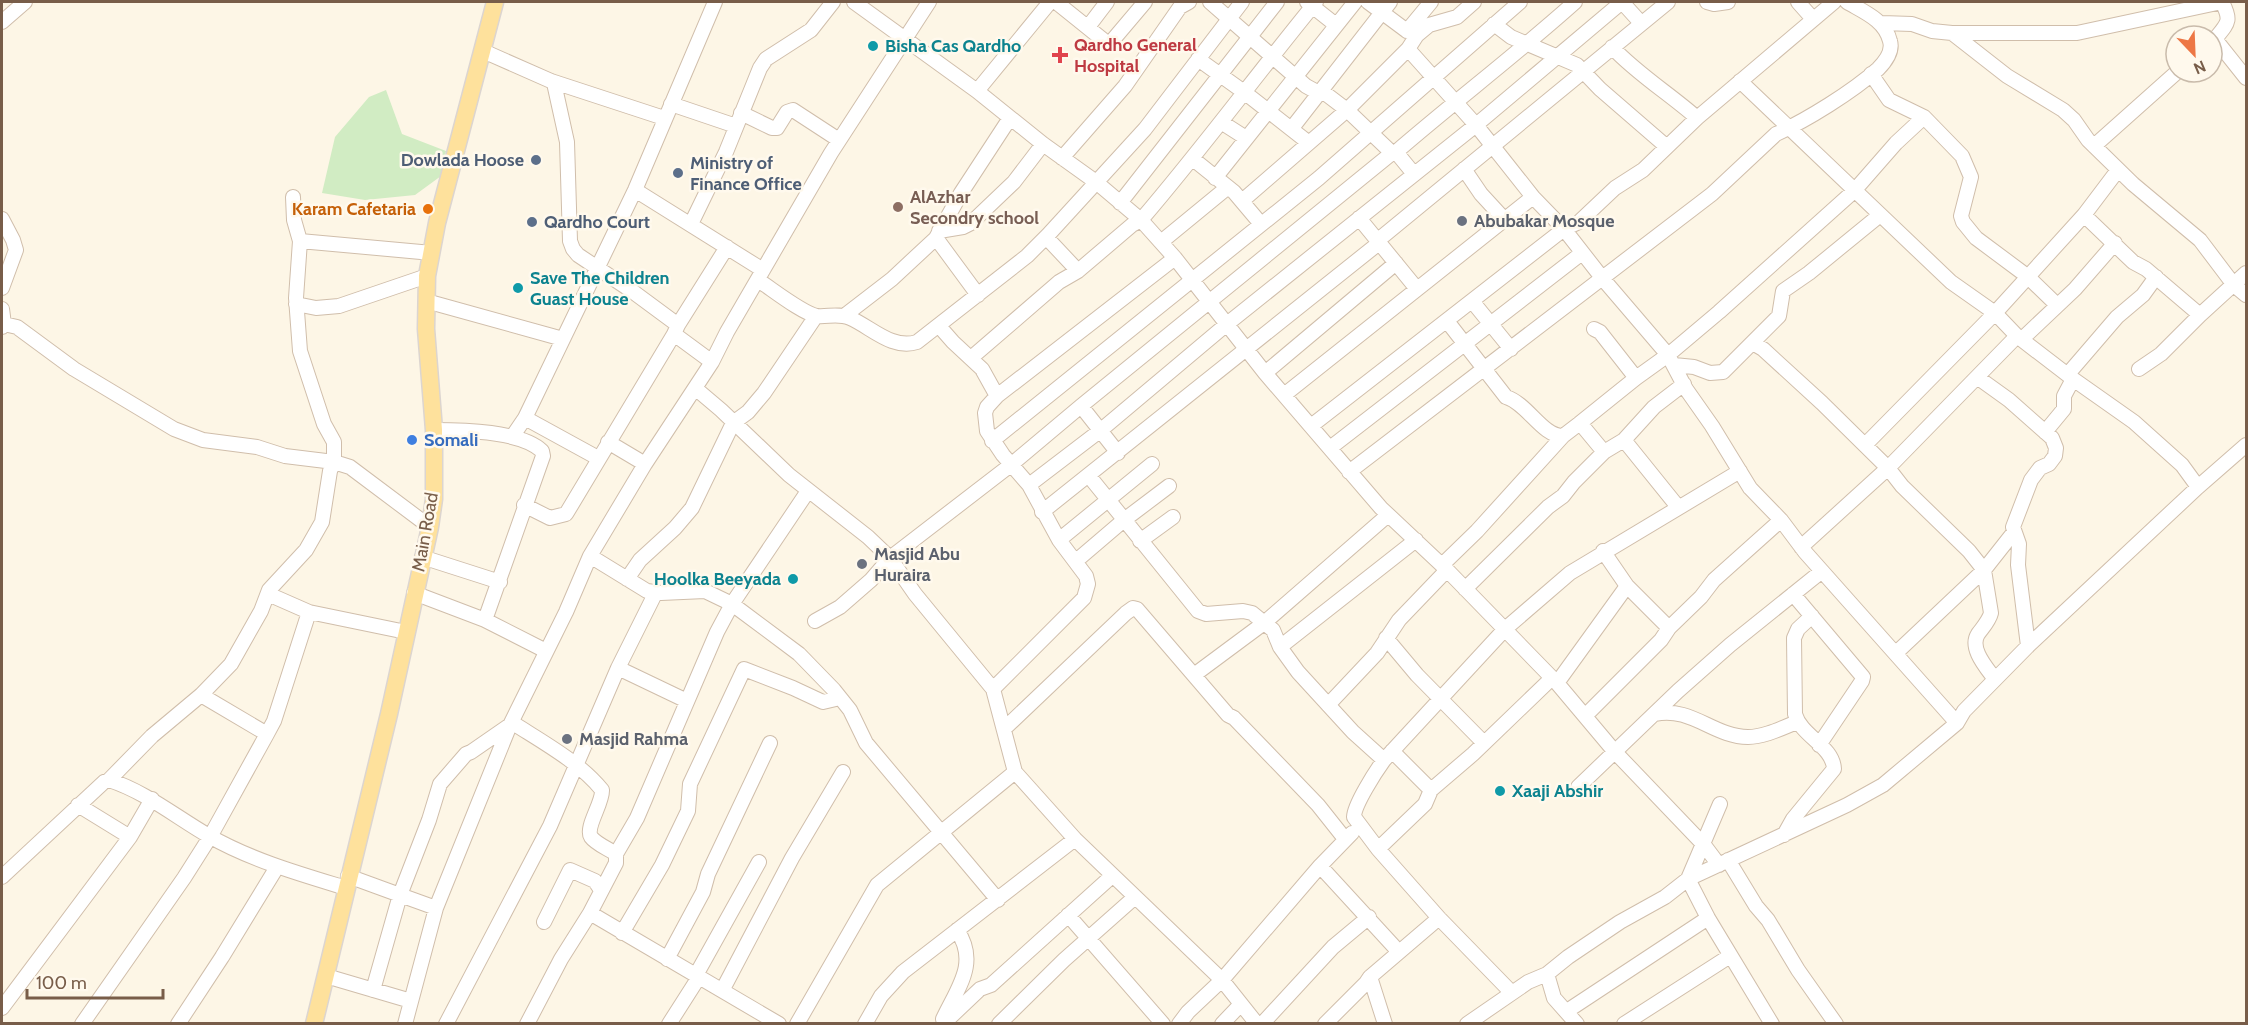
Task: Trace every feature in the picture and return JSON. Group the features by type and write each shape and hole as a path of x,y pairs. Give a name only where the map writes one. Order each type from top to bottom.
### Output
{"main road":[{"name":"Main Road","path":"314,1023 389,714 430,527 434,499 434,430 426,329 427,276 437,223 495,2"}],"street":[{"path":"2,22 25,2"},
{"path":"512,437 525,418 598,270 635,190 715,2"},
{"path":"691,224 726,152 760,68 766,59 810,30 833,2"},
{"path":"854,2 977,91 1042,144 1096,182 1141,220 1349,472 1388,515 1445,567 1554,680 1615,752 1724,863 1768,920 1780,942 1836,1023"},
{"path":"405,1023 436,908 510,725 590,556 645,464 712,362 839,140 929,2"},
{"path":"977,91 1050,2"},
{"path":"1056,2 1107,43 1112,41 1145,2"},
{"path":"1088,27 1107,2"},
{"path":"1210,2 1306,86 1322,92 1347,110 1414,174"},
{"path":"635,190 727,247 804,310 816,316 844,316 884,337 903,344 917,342 1027,256 1046,237 1145,129 1242,2"},
{"path":"1120,203 1277,2"},
{"path":"1215,178 1354,2"},
{"path":"1368,2 1386,7 1412,33"},
{"path":"1242,201 1347,110 1408,49 1412,33 1431,2"},
{"path":"1412,33 1433,23 1457,17 1474,2"},
{"path":"992,441 1261,225 1520,2"},
{"path":"815,621 840,606 871,580 890,558 1012,464 1394,153 1575,2"},
{"path":"1029,485 1101,430 1227,324 1476,125 1622,2 1641,23"},
{"path":"1042,512 1378,242 1668,2"},
{"path":"1707,2 1714,4 1728,2"},
{"path":"1798,2 1814,19"},
{"path":"1311,426 1564,229 1579,222 1615,188 1633,179 1697,118 1834,2"},
{"path":"1847,2 1882,23 1912,24 1932,31 1952,33 2077,33 2222,2 2229,14 2229,20 2224,26"},
{"path":"1062,158 1125,86 1180,3"},
{"path":"971,358 1059,282 1078,271 1141,220 1193,159 1312,3 1336,25"},
{"path":"1292,128 1386,7"},
{"path":"1349,472 1712,194 1776,134 1871,74 1886,60 1890,51 1891,43 1882,23"},
{"path":"1494,24 1511,37 1571,62 1667,147"},
{"path":"1952,33 2007,76 2063,110 2118,170 2200,240 2234,285 2247,295"},
{"path":"1612,47 1628,64 1697,118"},
{"path":"1408,49 1476,125 1533,197 1564,229 1602,279 1671,360 1686,389 1750,488 1781,520 1801,547 1957,723"},
{"path":"483,51 551,81 664,118"},
{"path":"2224,52 2247,78"},
{"path":"1198,59 1309,143"},
{"path":"1871,74 1889,100 1924,117 1962,156 1971,177 1961,216 1963,222 1976,238 2027,276 2057,305"},
{"path":"551,81 554,83 567,142 570,241 573,249 598,270 632,291 712,362"},
{"path":"1740,81 1951,282 1995,313 2020,338 2134,422 2182,465 2198,487"},
{"path":"2094,146 2164,84"},
{"path":"671,104 736,126"},
{"path":"741,112 772,128 777,128 787,112 793,110 839,140"},
{"path":"1328,705 1377,653 1398,620 1563,436 1636,378 1671,360 1854,190 1896,143 1924,117"},
{"path":"844,316 892,279 938,235 1010,118"},
{"path":"1221,122 1246,138"},
{"path":"938,235 970,223 1023,171 1042,144"},
{"path":"1193,159 1242,201 1261,225"},
{"path":"1464,170 1503,219"},
{"path":"1865,445 1995,313 2084,215 2118,170"},
{"path":"1161,242 1227,187"},
{"path":"2,877 78,805 109,780 152,736 201,695 231,664 276,580 306,550 322,522 330,471 334,462 334,442 324,424 300,351 296,304 300,241 294,220 293,196"},
{"path":"1284,395 1533,197"},
{"path":"1671,360 1710,373 1723,372 1779,316 1783,291 1809,273 1880,215"},
{"path":"2084,215 2133,262 2156,277 2200,315"},
{"path":"1359,218 1417,289"},
{"path":"2,219 14,240 16,250 2,288"},
{"path":"938,235 978,295"},
{"path":"1046,237 1078,271"},
{"path":"300,241 432,253"},
{"path":"1801,547 1888,468 1977,377 2075,289 2115,243"},
{"path":"524,506 550,518 566,514 727,247"},
{"path":"1330,448 1582,253"},
{"path":"993,689 1084,598 1088,584 1086,576 1059,540 1042,512 1029,485 992,441 987,431 985,413 987,407 997,396 1174,258"},
{"path":"1265,373 1396,264"},
{"path":"2139,369 2161,354 2247,273"},
{"path":"296,304 316,308 339,306 427,276"},
{"path":"2045,432 2064,409 2064,396 2071,376 2117,317 2143,295 2156,277"},
{"path":"1472,301 1511,349"},
{"path":"426,302 563,339"},
{"path":"2,309 3,326 17,327 64,363 174,429 203,440 257,447 285,456 334,462 350,467 430,527"},
{"path":"627,579 650,549 675,528 692,508 733,423 748,412 764,393 816,316"},
{"path":"1447,321 1506,397 1518,402 1552,434 1563,436"},
{"path":"939,326 982,369 997,396"},
{"path":"1594,329 1600,332 1636,378"},
{"path":"1752,345 1763,349 1865,445 1902,486 1969,551 1984,570 1991,613 1974,644 1994,678"},
{"path":"1977,377 2009,400 2052,438 2056,448 2055,456 2049,464 2040,468 2031,480 2014,519 2014,532 2019,544 2018,565 2028,646"},
{"path":"1465,589 1563,495 1604,452 1624,440 1654,406 1684,384"},
{"path":"696,388 808,490 868,537 890,558 915,594 993,689 1015,772 1075,839 1222,980 1257,1023"},
{"path":"1081,406 1118,453"},
{"path":"525,418 598,458"},
{"path":"1580,423 1604,452"},
{"path":"434,430 471,431 512,437 539,448 542,452 543,456 485,620"},
{"path":"1624,440 1677,507"},
{"path":"608,442 645,464"},
{"path":"1467,1023 1528,982 1546,974 1620,922 1665,897 1688,879 1847,805 1883,785 1957,723 1964,711 1994,678 2198,487 2247,445"},
{"path":"1059,540 1152,464"},
{"path":"1512,993 1439,918 1378,849 1354,817 1354,812 1371,779 1388,756 1505,629 1570,573 1603,551 1740,471"},
{"path":"1089,476 1198,611 1206,614 1244,611 1252,613 1275,632 1280,646 1298,672 1328,705 1431,790"},
{"path":"1076,561 1169,486"},
{"path":"527,1023 616,863 616,854 637,818 717,632 732,604 808,490"},
{"path":"1194,675 1263,622 1388,515"},
{"path":"1140,541 1173,517"},
{"path":"1585,716 1660,640 1714,580 1781,520"},
{"path":"1896,653 1984,570 2014,532"},
{"path":"1280,646 1416,540"},
{"path":"1603,551 1627,586 1669,628"},
{"path":"590,556 647,591 705,591 732,604 799,654 813,666 850,710 866,743 998,900"},
{"path":"422,557 500,582"},
{"path":"1578,787 1730,645 1822,571"},
{"path":"1378,849 1425,804 1431,790 1554,680 1627,586"},
{"path":"446,1023 550,826 618,668 656,592"},
{"path":"414,593 485,620 546,651"},
{"path":"268,594 309,612 406,632"},
{"path":"1793,594 1863,677 1819,745"},
{"path":"1004,729 1133,608 1140,612 1228,715 1234,718 1318,805 1345,839"},
{"path":"82,1023 184,878 210,837 267,734 274,721 309,612"},
{"path":"1784,835 1793,819 1834,770 1831,758 1797,722 1795,714 1794,638 1798,629 1812,616"},
{"path":"1386,638 1484,743"},
{"path":"618,668 687,701"},
{"path":"622,933 662,865 688,811 690,784 741,671 744,669 794,687 822,702 840,698"},
{"path":"201,695 267,734"},
{"path":"1655,714 1668,711 1683,714 1721,731 1746,737 1765,734 1797,722"},
{"path":"373,990 400,895 429,820 440,784 466,754 510,725 516,725 550,746 602,790 603,798 590,828 590,834 592,839 616,854"},
{"path":"667,959 703,892 708,874 770,743"},
{"path":"723,989 792,858 843,772"},
{"path":"797,1023 878,885 1015,772"},
{"path":"109,780 152,799 210,837 277,867 400,895 436,908"},
{"path":"2,1008 130,837 152,799"},
{"path":"1688,879 1720,804"},
{"path":"78,805 130,837"},
{"path":"1179,1023 1222,980 1320,866 1360,826"},
{"path":"865,1023 881,996 903,972 1075,839"},
{"path":"669,1023 759,862"},
{"path":"1320,866 1399,951"},
{"path":"178,1023 277,867"},
{"path":"544,922 570,870 596,881 601,890"},
{"path":"942,1023 980,989 991,985 1112,876"},
{"path":"1688,879 1730,956 1772,1023"},
{"path":"999,1023 1064,960 1135,897"},
{"path":"590,913 779,1023"},
{"path":"1068,915 1163,1023"},
{"path":"1262,1023 1333,947 1369,917"},
{"path":"1325,1023 1370,977 1439,918"},
{"path":"1567,1011 1708,918"},
{"path":"942,1023 961,985 968,955 966,943 957,930"},
{"path":"1624,1023 1730,956"},
{"path":"1546,974 1554,998 1577,1023"},
{"path":"326,976 411,1001"},
{"path":"1370,977 1385,1023"},
{"path":"1222,1023 1241,1004"}],"green space":[{"path":"386,90 402,134 446,151 441,176 415,195 365,200 322,193 335,137 369,97"}],"place":[{"name":"Bisha Cas Qardho","path":"873,46"},
{"name":"Qardho General Hospital","path":"1060,55"},
{"name":"Dowlada Hoose","path":"536,160"},
{"name":"Ministry of Finance Office","path":"678,173"},
{"name":"AlAzhar Secondry school","path":"898,207"},
{"name":"Karam Cafetaria","path":"428,209"},
{"name":"Abubakar Mosque","path":"1462,221"},
{"name":"Qardho Court","path":"532,222"},
{"name":"Save The Children Guast House","path":"518,288"},
{"name":"Somali","path":"412,440"},
{"name":"Masjid Abu Huraira","path":"862,564"},
{"name":"Hoolka Beeyada","path":"793,579"},
{"name":"Masjid Rahma","path":"567,739"},
{"name":"Xaaji Abshir","path":"1500,791"}]}
